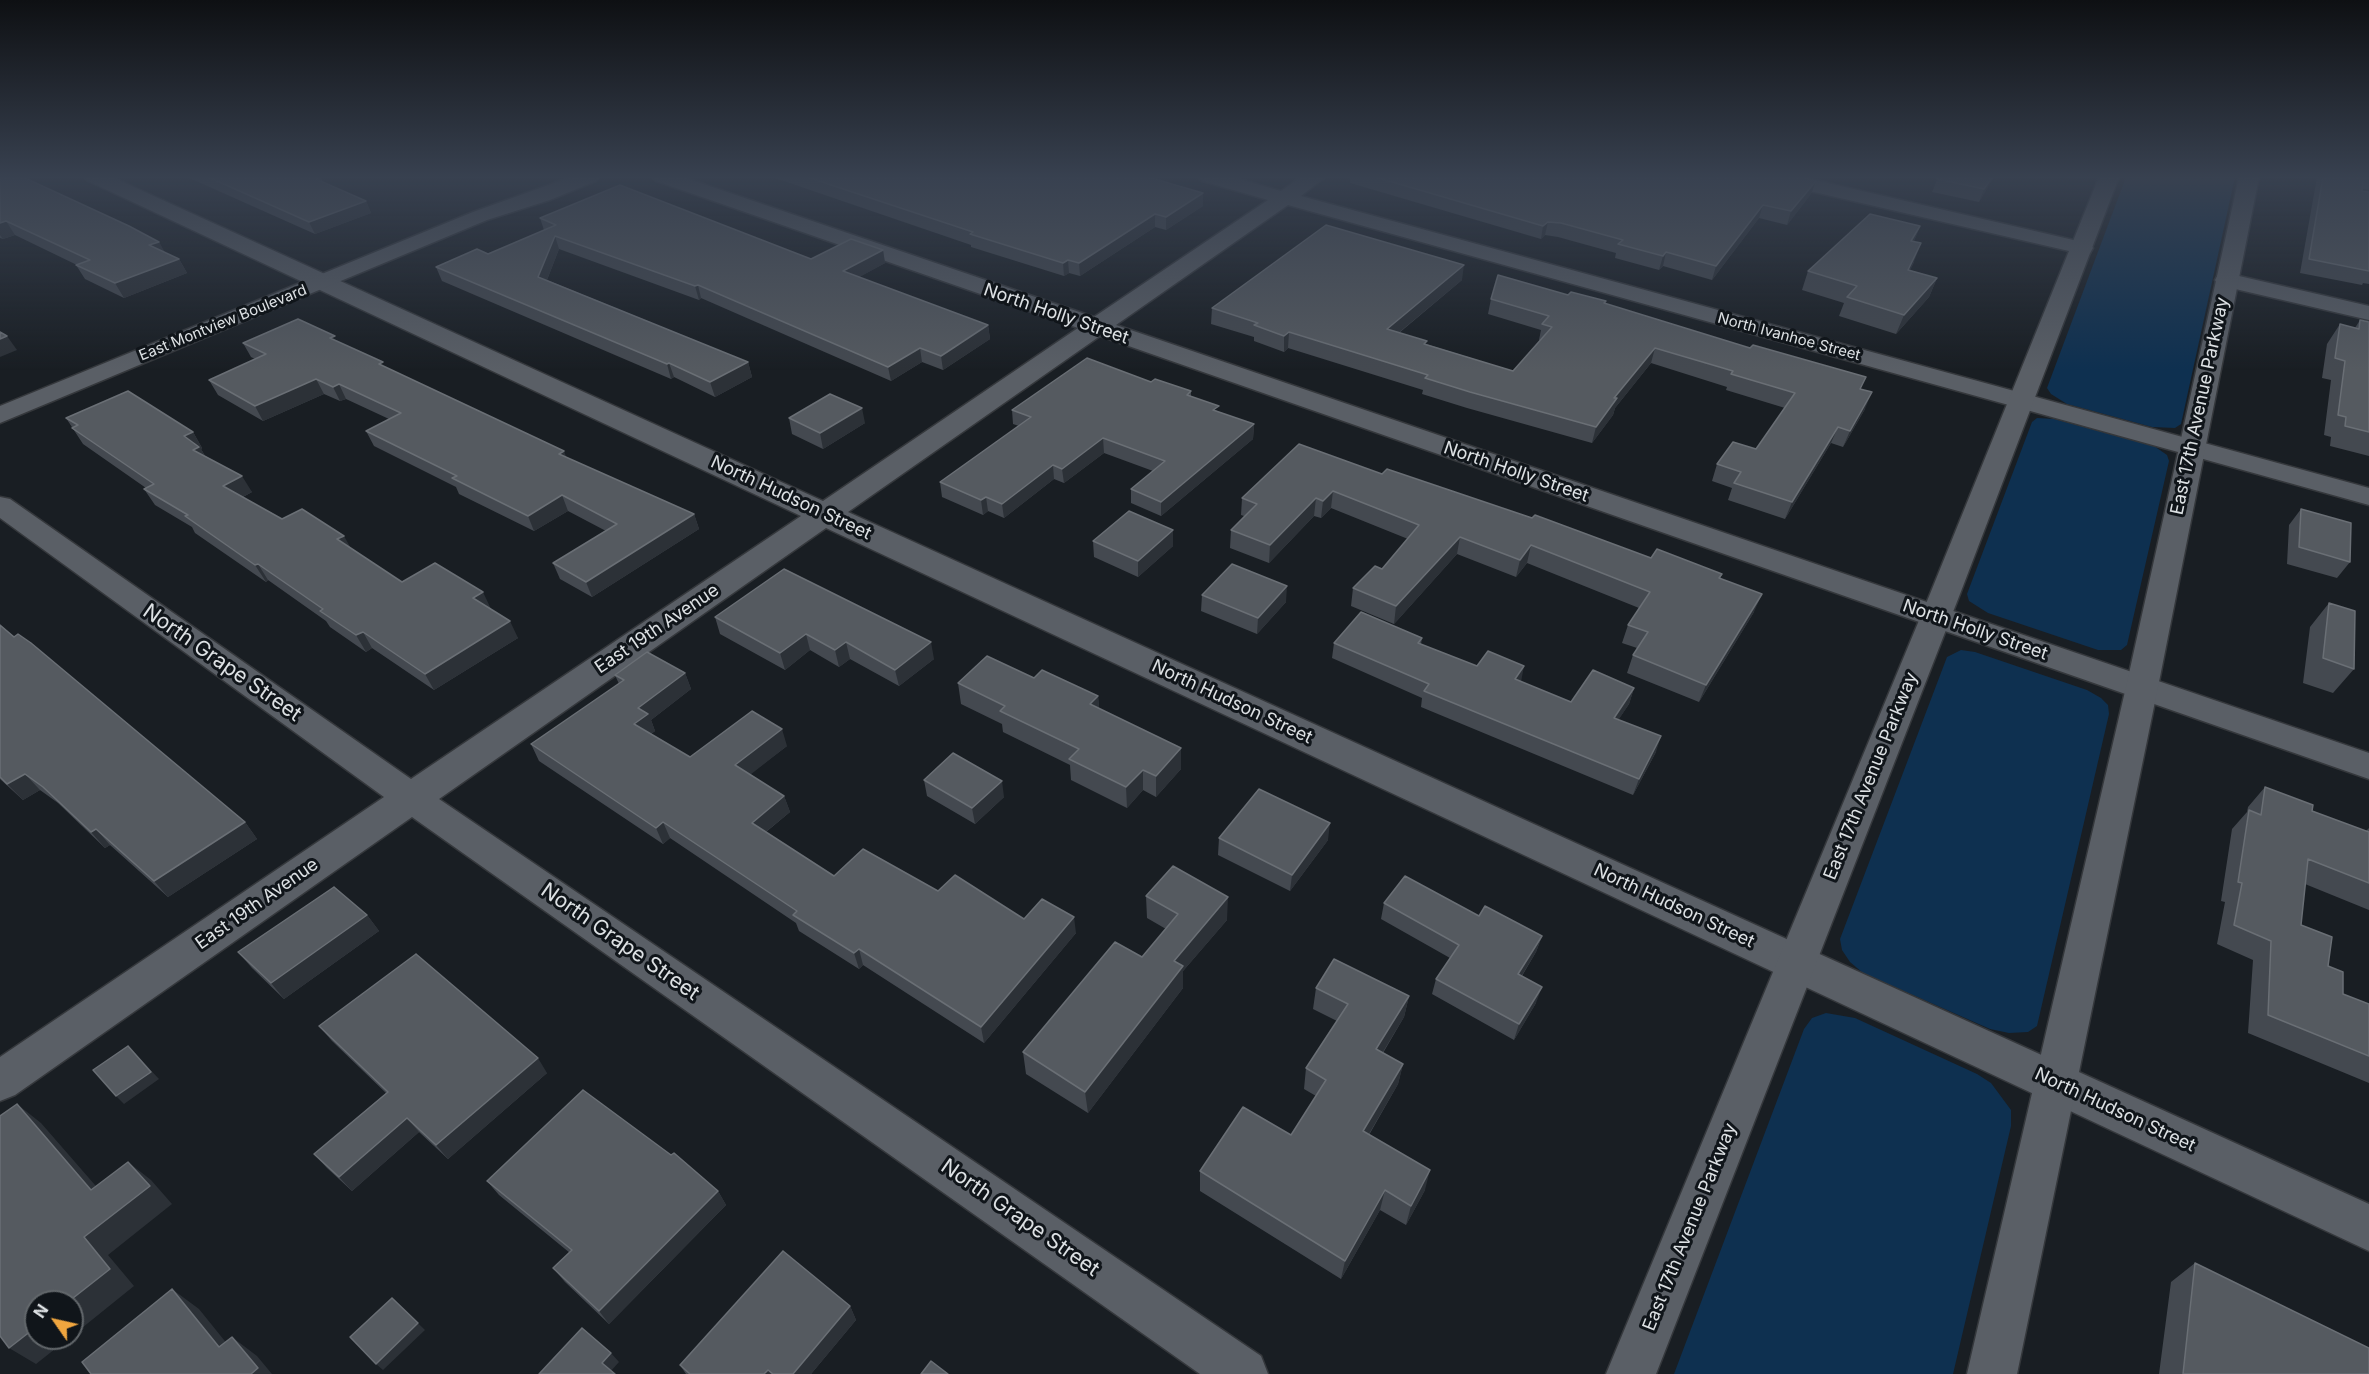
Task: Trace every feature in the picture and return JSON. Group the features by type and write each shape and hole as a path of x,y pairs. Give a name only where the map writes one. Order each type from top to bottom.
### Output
{"street":[{"name":"North Hudson Street","path":"234,241 2369,1228"},
{"name":"East Montview Boulevard","path":"0,415 420,241"},
{"name":"North Holly Street","path":"847,241 2369,766"},
{"name":"East 19th Avenue","path":"0,1081 1222,241"},
{"name":"North Ivanhoe Street","path":"1440,241 2369,497"},
{"path":"2052,241 2082,248"},
{"name":"East 17th Avenue Parkway","path":"1631,1374 2085,241"},
{"name":"East 17th Avenue Parkway","path":"1992,1374 2142,687 2235,241"},
{"path":"2226,280 2369,313"},
{"name":"North Grape Street","path":"0,505 411,798 1244,1374"}],"shaded area":[{"path":"2102,241 2221,241 2181,424 2175,428 2152,427 2067,404 2051,394 2047,388"},
{"path":"2037,418 2054,419 2154,446 2167,455 2169,461 2127,645 2121,650 2098,650 1988,613 1969,601 1967,594 2032,422"},
{"path":"1961,650 1975,652 2087,690 2108,705 2109,714 2037,1026 2028,1032 2009,1033 1990,1029 1863,973 1850,962 1842,950 1840,939 1947,657"},
{"path":"1826,1013 1855,1018 1977,1074 1991,1083 2011,1110 2011,1126 1953,1374 1674,1374 1804,1029 1812,1018"}],"building":[{"path":"49,241 157,241 159,242 149,245 179,259 115,283 76,265 90,260"},
{"path":"518,241 553,241 538,277 748,362 710,382 436,267 477,249 488,254"},
{"path":"569,241 765,241 811,259 847,241 857,241 883,250 843,271 988,325 941,356 920,348 888,367 698,285 695,286"},
{"path":"993,241 1113,241 1079,263 1068,260 1063,263"},
{"path":"1304,241 1382,241 1464,265 1387,329 1427,341 1424,344 1513,371 1552,327 1542,324 1549,316 1491,299 1498,275 1568,295 1571,292 1606,301 1604,303 1750,348 1753,345 1866,377 1860,389 1872,392 1850,431 1838,427 1792,502 1734,483 1741,472 1717,464 1733,442 1756,449 1795,393 1731,374 1733,371 1655,348 1614,398 1617,398 1596,427 1470,392 1425,378 1428,375 1289,332 1284,336 1254,325 1258,323 1212,308"},
{"path":"1622,241 1735,241 1716,266 1666,252 1663,256 1618,244"},
{"path":"1841,241 1912,241 1921,243 1908,270 1937,278 1904,315 1847,297 1857,286 1808,271"},
{"path":"2312,241 2369,241 2369,271 2309,259"},
{"path":"298,319 335,336 330,338 383,362 379,364 564,451 559,454 694,514 586,582 553,563 617,524 562,495 528,516 452,478 457,476 366,431 401,413 339,384 333,387 316,379 255,406 209,380 266,354 243,343"},
{"path":"2360,320 2369,322 2369,432 2345,426 2346,417 2338,415 2345,361 2335,358 2340,324 2359,329"},
{"path":"0,332 7,336 0,339"},
{"path":"1087,358 1151,382 1155,379 1191,391 1187,395 1219,406 1213,410 1254,424 1161,502 1131,489 1165,461 1103,438 1062,469 1053,465 1002,504 986,497 981,500 940,482 1031,417 1012,410"},
{"path":"128,391 193,432 184,436 199,447 193,450 242,476 223,486 282,519 302,509 344,536 337,539 402,582 435,563 483,592 473,598 510,621 425,674 363,632 356,635 320,611 323,609 185,516 188,515 144,489 154,484 72,428 78,425 66,418"},
{"path":"830,394 862,408 820,433 789,418"},
{"path":"1299,444 1382,474 1387,469 1532,518 1535,515 1651,558 1657,549 1722,574 1719,578 1762,594 1706,685 1633,655 1648,632 1628,625 1650,592 1531,545 1520,560 1460,537 1396,606 1353,588 1375,566 1382,569 1419,525 1333,491 1323,501 1316,498 1270,545 1231,530 1257,504 1242,498"},
{"path":"2301,509 2351,523 2350,562 2299,547"},
{"path":"1129,511 1173,530 1138,561 1093,541"},
{"path":"1232,564 1287,586 1258,618 1202,595"},
{"path":"784,569 931,642 895,670 846,642 835,650 806,634 780,653 715,617"},
{"path":"2329,603 2355,611 2354,669 2323,658"},
{"path":"1361,612 1422,638 1418,643 1477,666 1488,651 1524,666 1515,679 1571,702 1593,670 1634,688 1614,718 1661,736 1639,779 1424,691 1429,684 1334,643"},
{"path":"0,625 14,637 18,634 31,643 245,822 154,881 96,829 91,832 43,787 25,774 7,784 0,777"},
{"path":"647,652 685,673 638,708 648,714 634,724 690,757 752,711 782,729 735,765 784,796 752,823 834,876 863,849 938,891 955,875 1024,919 1042,899 1074,917 981,1027 859,949 854,953 793,915 797,911 663,822 656,828 531,744 624,680 615,675"},
{"path":"987,656 1034,678 1042,670 1098,696 1090,704 1181,748 1156,776 1143,770 1126,787 1069,759 1079,749 1000,711 1005,706 958,683"},
{"path":"953,753 1002,781 972,808 924,780"},
{"path":"2265,787 2313,805 2312,811 2369,832 2369,883 2308,859 2301,925 2332,937 2328,966 2343,972 2343,994 2369,1004 2369,1056 2268,1015 2271,941 2234,925 2242,883 2238,882 2249,810 2261,815"},
{"path":"1259,789 1330,823 1292,875 1219,838"},
{"path":"1173,866 1228,897 1174,961 1183,966 1085,1092 1023,1052 1115,942 1142,957 1178,914 1146,896"},
{"path":"1405,876 1479,916 1485,906 1542,936 1518,974 1542,987 1519,1024 1436,979 1459,945 1384,903"},
{"path":"334,887 367,915 271,983 238,952"},
{"path":"416,954 538,1058 436,1145 407,1118 339,1177 314,1154 388,1092 319,1026"},
{"path":"1334,959 1409,996 1376,1049 1403,1064 1363,1131 1430,1170 1411,1206 1385,1190 1345,1261 1200,1171 1243,1107 1291,1135 1326,1080 1306,1068 1348,1004 1316,988"},
{"path":"128,1046 151,1072 116,1096 93,1070"},
{"path":"583,1090 671,1155 674,1153 718,1191 599,1311 553,1268 572,1250 487,1181"},
{"path":"17,1104 91,1190 128,1162 150,1186 84,1237 110,1269 83,1290 24,1290 24,1336 9,1348 0,1336 0,1116"},
{"path":"783,1251 850,1306 793,1374 773,1374 768,1370 764,1374 690,1374 680,1365"},
{"path":"2195,1263 2369,1348 2369,1374 2183,1374"},
{"path":"172,1289 219,1347 232,1337 258,1368 251,1374 91,1374 82,1362"},
{"path":"392,1298 418,1323 376,1364 350,1337"},
{"path":"582,1328 611,1353 602,1363 615,1374 539,1374"},
{"path":"931,1361 948,1374 921,1374"}]}
